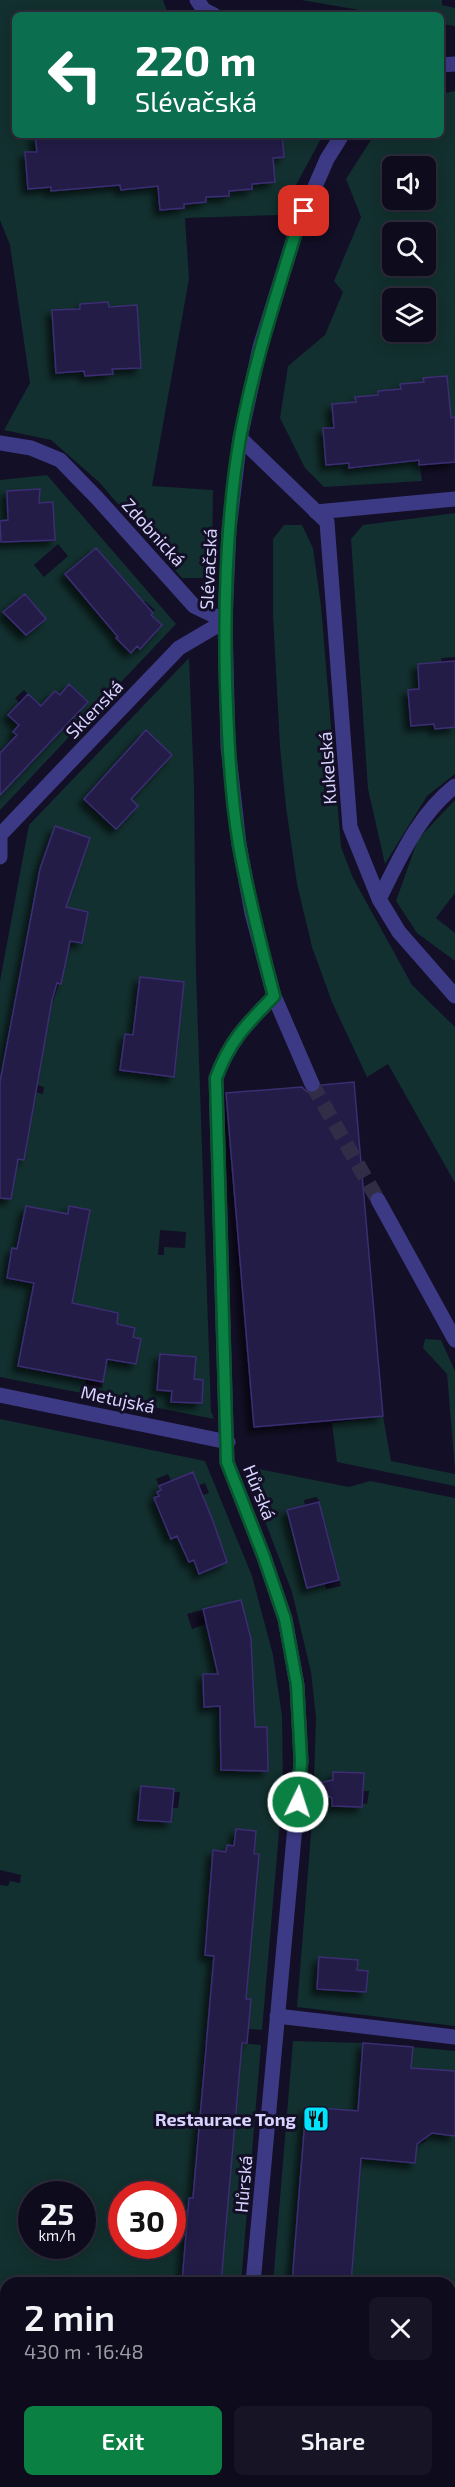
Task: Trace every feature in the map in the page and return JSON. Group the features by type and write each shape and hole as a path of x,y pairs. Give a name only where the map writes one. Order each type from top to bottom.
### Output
{"street":[{"path":"197,0 208,12"},
{"name":"Slévačská","path":"312,1084 274,996 252,913 239,844 228,747 225,621 229,529 240,438 260,347 297,228 327,159 340,138"},
{"name":"Kukelská","path":"240,438 327,522 350,827 379,899 399,932 455,996"},
{"name":"Zdobnická","path":"0,443 31,448 60,460 194,606 225,621"},
{"path":"316,512 455,499"},
{"name":"Sklenská","path":"0,834 179,648 225,621"},
{"path":"379,899 420,821 440,798 455,786"},
{"path":"0,834 0,857"},
{"name":"Hůrská","path":"254,2277 301,1761 297,1685 285,1619 227,1462 216,1078 224,1056 239,1033 274,996"},
{"path":"378,1200 455,1340"},
{"name":"Metujská","path":"0,1395 228,1442"},
{"path":"277,2016 455,2037"}],"green space":[{"path":"0,0 163,0 167,12 12,12 12,138 35,138 37,152 26,152 51,187 51,191 120,185 121,190 145,188 156,168 160,210 184,208 184,204 206,202 206,197 229,196 229,191 252,189 252,184 275,182 273,158 284,157 282,138 321,138 280,215 185,218 189,279 152,486 213,490 212,560 204,578 182,578 99,482 51,440 4,430 30,383 10,245 0,220","holes":["108,302 109,307 137,305 141,368 112,369 113,374 85,376 84,371 56,373 52,311 80,309 80,304"]},
{"path":"301,0 442,0 442,5 455,8 455,26 444,24 444,12 371,12"},
{"path":"455,91 455,417 451,418 447,376 424,378 424,382 400,385 401,389 378,391 378,395 355,397 356,402 333,404 334,428 323,429 326,465 349,463 350,468 419,460 422,481 324,487 305,468 280,418 288,366 325,335 343,292 334,281 361,217 346,179 372,138 444,138 444,93"},
{"path":"47,475 176,624 0,810 2,793 0,790 0,529 1,542 53,503 39,503 39,489 7,491 8,520 0,521 0,480","holes":["58,544 68,556 44,577 34,565","96,548 129,586 72,569","26,594 46,619 4,612","145,601 155,610 151,615 162,625 140,648 137,646 131,652 116,639 127,620","70,684 88,702 64,727 41,706 55,691 60,695","24,690 38,704 29,765 14,732 19,725 9,715 20,703 15,698"]},
{"path":"455,513 455,657 441,658 441,662 418,664 419,689 408,690 411,726 434,724 435,729 455,727 455,774 427,796 385,864 368,789 351,539 363,525"},
{"path":"284,525 302,525 313,548 321,606 341,847 353,878 412,985 455,1027 455,1183 388,1064 367,1077 332,1002 312,947 297,884 280,747 273,615 273,539"},
{"path":"189,658 194,785 196,972 211,1411 214,1419 0,1377 0,1168 18,1159 24,1160 28,1142 21,1140 36,1092 43,1094 44,1087 37,1085 38,1081 2,1074 0,1082 0,981 29,825","holes":["146,731 172,755 148,782 122,757","106,775 138,806 116,829 84,799","55,826 73,885 39,873","34,902 87,912 82,943 58,939","64,967 53,1001 18,993","140,977 184,982 136,1010","12,1015 43,1021 6,1052","125,1034 179,1041 174,1077 120,1070","26,1206 50,1211 65,1229 69,1206 90,1211 80,1264 53,1259 77,1277 59,1373 18,1366 34,1283 7,1278 12,1249 17,1249","160,1230 186,1232 185,1248 164,1247 164,1255 158,1255","101,1310 118,1313 117,1324 135,1328 133,1337 141,1339 137,1356 128,1363 90,1355","160,1355 195,1357 194,1379 203,1380 202,1403 171,1402 172,1391","89,1361 106,1365 102,1388 85,1385"]},
{"path":"455,800 455,893 436,918 455,933 455,961 417,933 396,901 418,839"},
{"path":"425,1339 441,1340 455,1371 455,1469 447,1374 423,1348"},
{"path":"383,1416 391,1461 455,1474 455,1486 337,1462 332,1423"},
{"path":"0,1419 205,1461 252,1576 273,1655 282,1716 283,1786 262,2030 239,2028 238,2043 261,2045 242,2277 222,2277 223,2267 214,2266 193,2277 0,2277 0,1885 8,1886 10,1881 20,1883 21,1875 0,1870","holes":["193,1472 199,1485 205,1483 209,1493 203,1495 213,1521 171,1539 154,1499 159,1496 161,1490 156,1479 168,1474 171,1481","216,1530 227,1562 199,1574 194,1560","241,1600 250,1638 212,1648 206,1624 192,1629 187,1614","252,1672 204,1707 203,1674","221,1727 268,1761 267,1771 221,1770","174,1789 174,1792 180,1792 178,1808 172,1808 171,1822 138,1820","213,1851 259,1854 255,1891 210,1887","209,1913 253,1917 250,1959 205,1955","212,1976 248,1980 246,1999 251,2000 222,2011 209,2010","205,2043 221,2044 241,2053 237,2104 216,2102 215,2108 200,2107","197,2136 233,2139 231,2175 195,2172","189,2198 228,2201 226,2240 186,2236"]},
{"path":"244,1466 349,1487 370,1481 455,1498 455,2026 297,2007 313,1809 316,1718 311,1672 292,1592","holes":["316,1497 319,1500 341,1586 326,1589 325,1584 307,1588 287,1510 305,1505 304,1500","333,1772 364,1773 363,1791 369,1791 367,1804 362,1803 361,1807 332,1806 332,1796 325,1794 324,1790 333,1782","319,1957 357,1960 357,1970 368,1971 366,1992 317,1988"]},
{"path":"293,2041 363,2043 359,2101 383,2121 336,2109 306,2107 302,2152 415,2163 417,2144 425,2142 427,2133 455,2136 455,2277 361,2277 336,2273 333,2277 273,2277","holes":["331,2185 359,2188 354,2247 326,2244 295,2232 299,2192"]},
{"path":"413,2047 455,2051 455,2071 408,2105"}],"building":[{"path":"35,138 282,138 284,157 273,158 275,182 252,184 252,189 229,191 229,196 206,197 206,202 184,204 184,208 160,210 158,186 121,190 120,185 51,191 51,187 28,189 25,152 37,152"},
{"path":"108,302 109,307 137,305 141,368 112,369 113,374 85,376 84,371 56,373 52,310 80,309 80,304"},
{"path":"447,376 451,418 455,417 455,462 419,465 419,460 349,468 349,463 326,465 323,428 334,428 332,404 356,402 355,397 378,395 378,391 401,389 400,384 424,382 423,378"},
{"path":"40,489 39,503 53,502 55,540 1,542 0,521 8,520 7,491"},
{"path":"96,548 153,613 151,615 162,625 140,649 137,646 131,653 116,638 118,637 65,574"},
{"path":"25,594 46,619 26,635 3,612"},
{"path":"455,661 455,727 435,729 434,724 411,726 408,690 419,689 418,664"},
{"path":"69,684 88,702 0,795 0,753 17,735 13,732 19,725 8,715 28,694 41,706 55,691 60,695"},
{"path":"146,730 172,755 131,799 138,806 116,829 84,799"},
{"path":"55,826 90,838 66,907 88,912 82,943 70,941 61,984 57,983 52,1000 24,1160 18,1159 11,1199 0,1198 0,1082 40,869"},
{"path":"140,977 184,982 174,1077 120,1070 125,1034 133,1035"},
{"path":"354,1082 383,1416 254,1427 226,1093 302,1087 311,1094 319,1090 322,1085"},
{"path":"26,1206 68,1214 69,1206 90,1210 72,1303 118,1313 117,1324 135,1328 133,1337 141,1339 136,1364 107,1359 103,1382 18,1366 34,1283 7,1278 12,1248 17,1249"},
{"path":"160,1354 196,1357 194,1379 203,1380 202,1403 171,1402 172,1391 157,1390"},
{"path":"193,1472 227,1562 199,1574 194,1560 189,1562 177,1536 171,1539 154,1498 159,1496 157,1492 161,1490 159,1486"},
{"path":"319,1502 339,1580 307,1588 287,1510"},
{"path":"241,1600 251,1639 255,1727 267,1727 268,1771 221,1770 220,1706 204,1707 203,1674 218,1674 203,1609"},
{"path":"333,1772 364,1773 362,1807 332,1806 332,1798 310,1785 333,1780"},
{"path":"141,1786 174,1789 171,1822 138,1820"},
{"path":"236,1829 256,1831 254,1854 259,1854 246,1999 251,1999 247,2043 242,2043 222,2277 182,2277 184,2259 186,2259 189,2198 193,2198 214,1956 205,1955 213,1850 226,1852 227,1845 234,1846"},
{"path":"319,1957 358,1960 357,1970 368,1971 366,1992 317,1989"},
{"path":"363,2043 413,2047 411,2068 455,2071 455,2136 432,2133 417,2144 415,2163 361,2158 351,2277 292,2277 306,2107 358,2111"}],"tunnel":[{"path":"312,1084 378,1200"}],"place":[{"name":"Restaurace Tong","path":"316,2119"}],"route":[{"path":"298,1802 301,1761 297,1685 285,1619 227,1462 216,1078 224,1056 239,1033 274,996 252,913 239,844 228,747 225,621 229,529 240,438 260,347 304,211"}]}
